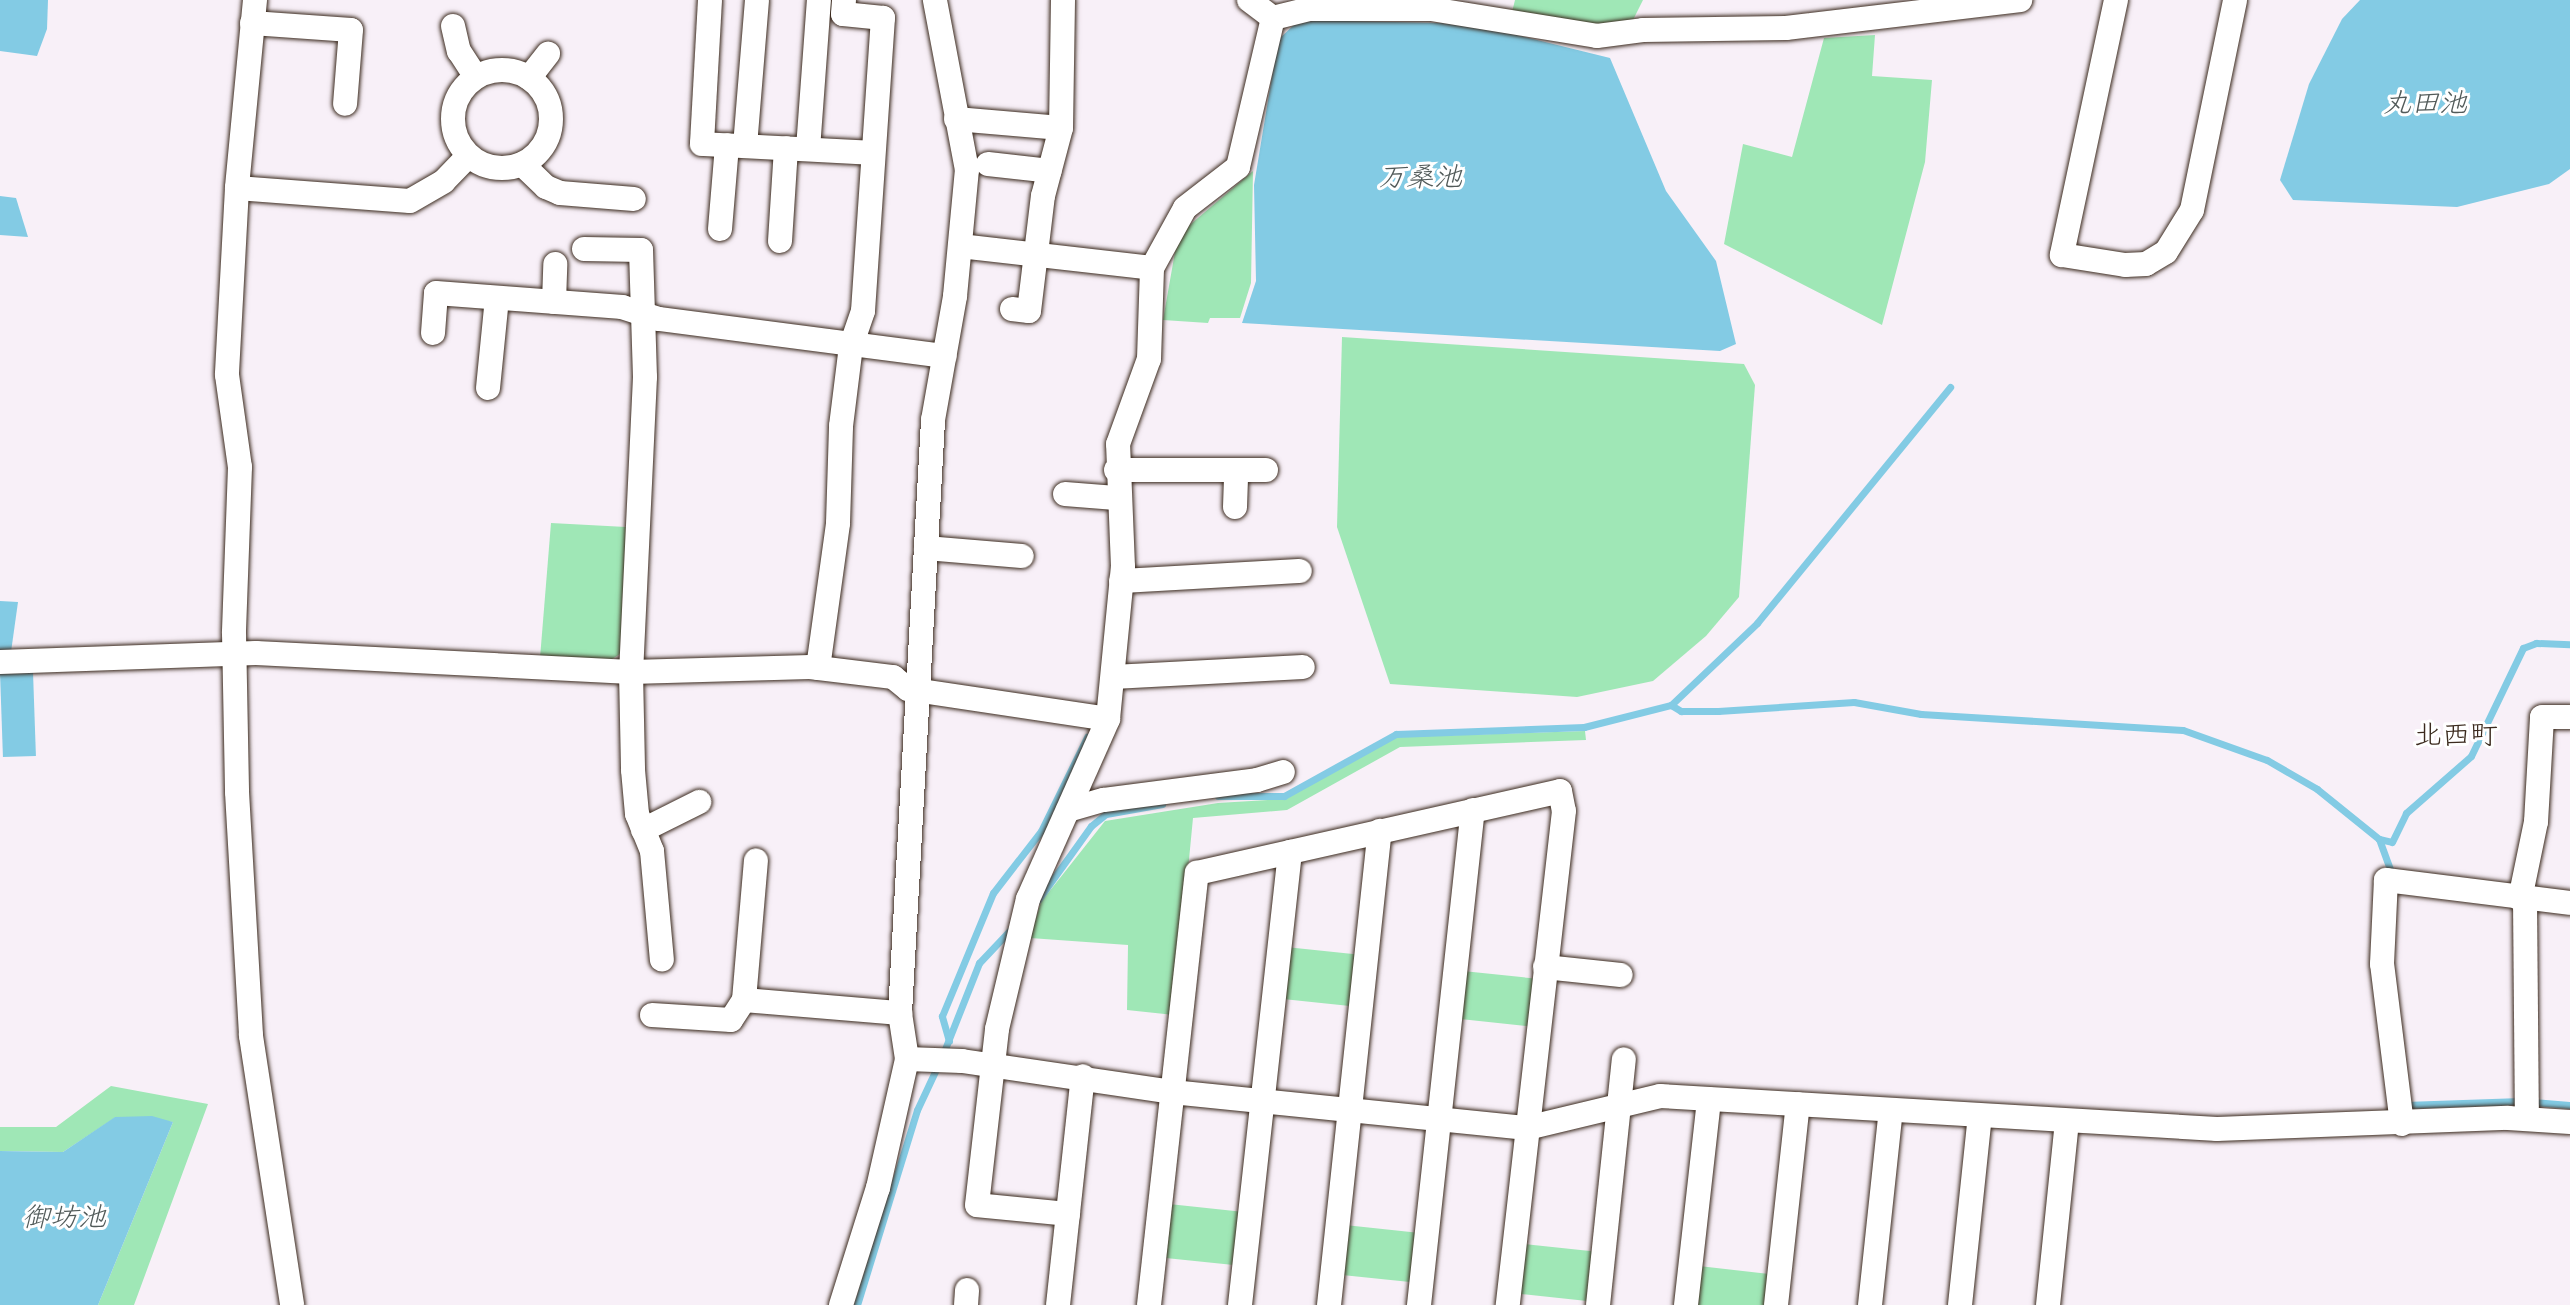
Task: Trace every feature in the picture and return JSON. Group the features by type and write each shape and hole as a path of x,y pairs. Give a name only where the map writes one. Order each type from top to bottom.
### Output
{"street":[{"path":"710,0 702,144 873,153"},
{"path":"720,229 757,0"},
{"path":"780,241 819,0"},
{"path":"818,668 838,523 841,426 851,346 863,311 883,18 843,14 844,0"},
{"path":"841,1305 914,1059 900,1013 933,420 960,246 967,170 956,119 953,77 940,47 935,0"},
{"path":"1012,309 1029,311 1050,171 1061,128 1063,0"},
{"path":"1249,0 1273,18"},
{"path":"1273,18 1310,9 1431,9 1597,36 1799,27 2020,0"},
{"path":"2116,0 2062,255 2125,265 2146,264 2166,252 2192,210 2235,0"},
{"path":"292,1305 251,1036 234,654 240,467 227,398 237,188 254,12 351,30 345,104"},
{"path":"1068,1214 977,1205 993,1064 1018,930 1028,899 1108,719 1121,581 1116,470 1124,419 1149,359 1152,268 1185,208 1238,167 1273,18"},
{"path":"453,26 459,51 476,77"},
{"path":"529,78 548,54"},
{"path":"509,70 529,78 544,92 551,119 543,146 522,164 495,167 468,156 453,118 461,91 476,77 509,70"},
{"path":"956,119 1061,128"},
{"path":"237,188 410,201 434,188 468,156"},
{"path":"522,164 546,187 560,193 634,199"},
{"path":"988,164 1050,171"},
{"path":"960,246 1152,268"},
{"path":"584,249 641,250 644,404 631,672 637,814 654,865 662,960"},
{"path":"554,302 555,264"},
{"path":"433,333 436,293 554,302 851,346 945,356"},
{"path":"488,388 497,298"},
{"path":"1116,470 1266,470"},
{"path":"1235,507 1236,470"},
{"path":"1065,494 1116,498"},
{"path":"926,548 1022,556"},
{"path":"1121,581 1300,571"},
{"path":"0,662 234,654 631,672 818,668 893,677 920,690 1108,719"},
{"path":"1113,677 1303,667"},
{"path":"2527,1107 2523,900 2536,822 2542,717 2570,717"},
{"path":"1068,810 1104,800 1257,780 1283,772"},
{"path":"1149,1305 1197,873 1560,791 1564,811 1508,1305"},
{"path":"643,830 699,802"},
{"path":"1419,1305 1473,810"},
{"path":"1329,1305 1380,831"},
{"path":"1240,1305 1290,852"},
{"path":"652,1015 731,1020 744,1000 756,861"},
{"path":"2402,1124 2382,964 2392,881 2523,900 2570,903"},
{"path":"1545,967 1621,975"},
{"path":"744,1000 900,1013"},
{"path":"914,1059 993,1064 1172,1092 1527,1128 1660,1096 2217,1129 2402,1124 2527,1107 2570,1122"},
{"path":"1598,1305 1624,1059"},
{"path":"1058,1305 1083,1076"},
{"path":"1686,1305 1709,1099"},
{"path":"1776,1305 1798,1104"},
{"path":"1870,1305 1891,1110"},
{"path":"1960,1305 1980,1116"},
{"path":"2048,1305 2067,1121"}],"green space":[{"path":"1515,0 1643,0 1631,24 1579,29 1512,12"},
{"path":"1875,35 1872,76 1932,80 1925,162 1882,325 1724,244 1743,144 1792,157 1824,38"},
{"path":"1253,171 1251,283 1240,318 1210,318 1208,323 1163,320 1178,235"},
{"path":"1342,337 1744,364 1755,385 1739,597 1706,636 1653,681 1577,697 1390,684 1337,527"},
{"path":"551,523 626,527 620,654 609,661 540,658"},
{"path":"1585,731 1586,740 1400,747 1287,810 1193,818 1174,1015 1127,1010 1128,945 1030,938 1041,902 1105,821 1218,803 1285,799 1397,737"},
{"path":"1286,947 1358,955 1352,1006 1281,999"},
{"path":"1463,971 1535,979 1530,1026 1458,1019"},
{"path":"111,1086 208,1104 134,1305 98,1305 173,1122 116,1117 63,1152 0,1151 0,1127 56,1127"},
{"path":"1169,1204 1242,1212 1236,1265 1163,1258"},
{"path":"1345,1225 1418,1233 1412,1282 1340,1275"},
{"path":"1524,1244 1595,1251 1589,1301 1519,1294"},
{"path":"1699,1266 1769,1274 1766,1305 1694,1305"}],"water":[{"path":"0,0 48,0 47,29 37,56 0,51"},
{"name":"丸田池","path":"2360,0 2570,0 2570,169 2549,184 2457,207 2293,200 2280,180 2309,84 2342,19"},
{"name":"万桑池","path":"1299,20 1442,23 1505,32 1610,58 1666,191 1716,261 1736,344 1720,351 1242,323 1256,281 1254,185 1278,40"},
{"path":"0,196 16,198 28,237 0,235"},
{"path":"0,601 18,602 11,652 0,652"},
{"path":"33,672 36,756 3,757 0,673"},
{"name":"御坊池","path":"152,1116 173,1122 98,1305 0,1305 0,1151 63,1152 115,1117"}],"waterway":[{"path":"1218,796 1284,796 1396,734 1584,727 1671,705 1757,623 1950,387"},
{"path":"2379,839 2392,842 2406,813 2471,756 2523,648 2536,643 2570,644"},
{"path":"1671,705 1681,711 1718,711 1854,702 1921,714 2183,730 2267,760 2317,789 2379,839 2392,874"},
{"path":"949,1041 942,1016 993,893 1041,831 1087,737"},
{"path":"1038,900 1091,826 1106,814 1162,804"},
{"path":"943,1054 979,963 1013,927"},
{"path":"857,1305 917,1110 938,1065"},
{"path":"2405,1105 2521,1101 2570,1105"}],"district":[{"name":"北西町","path":"2456,736"}]}
